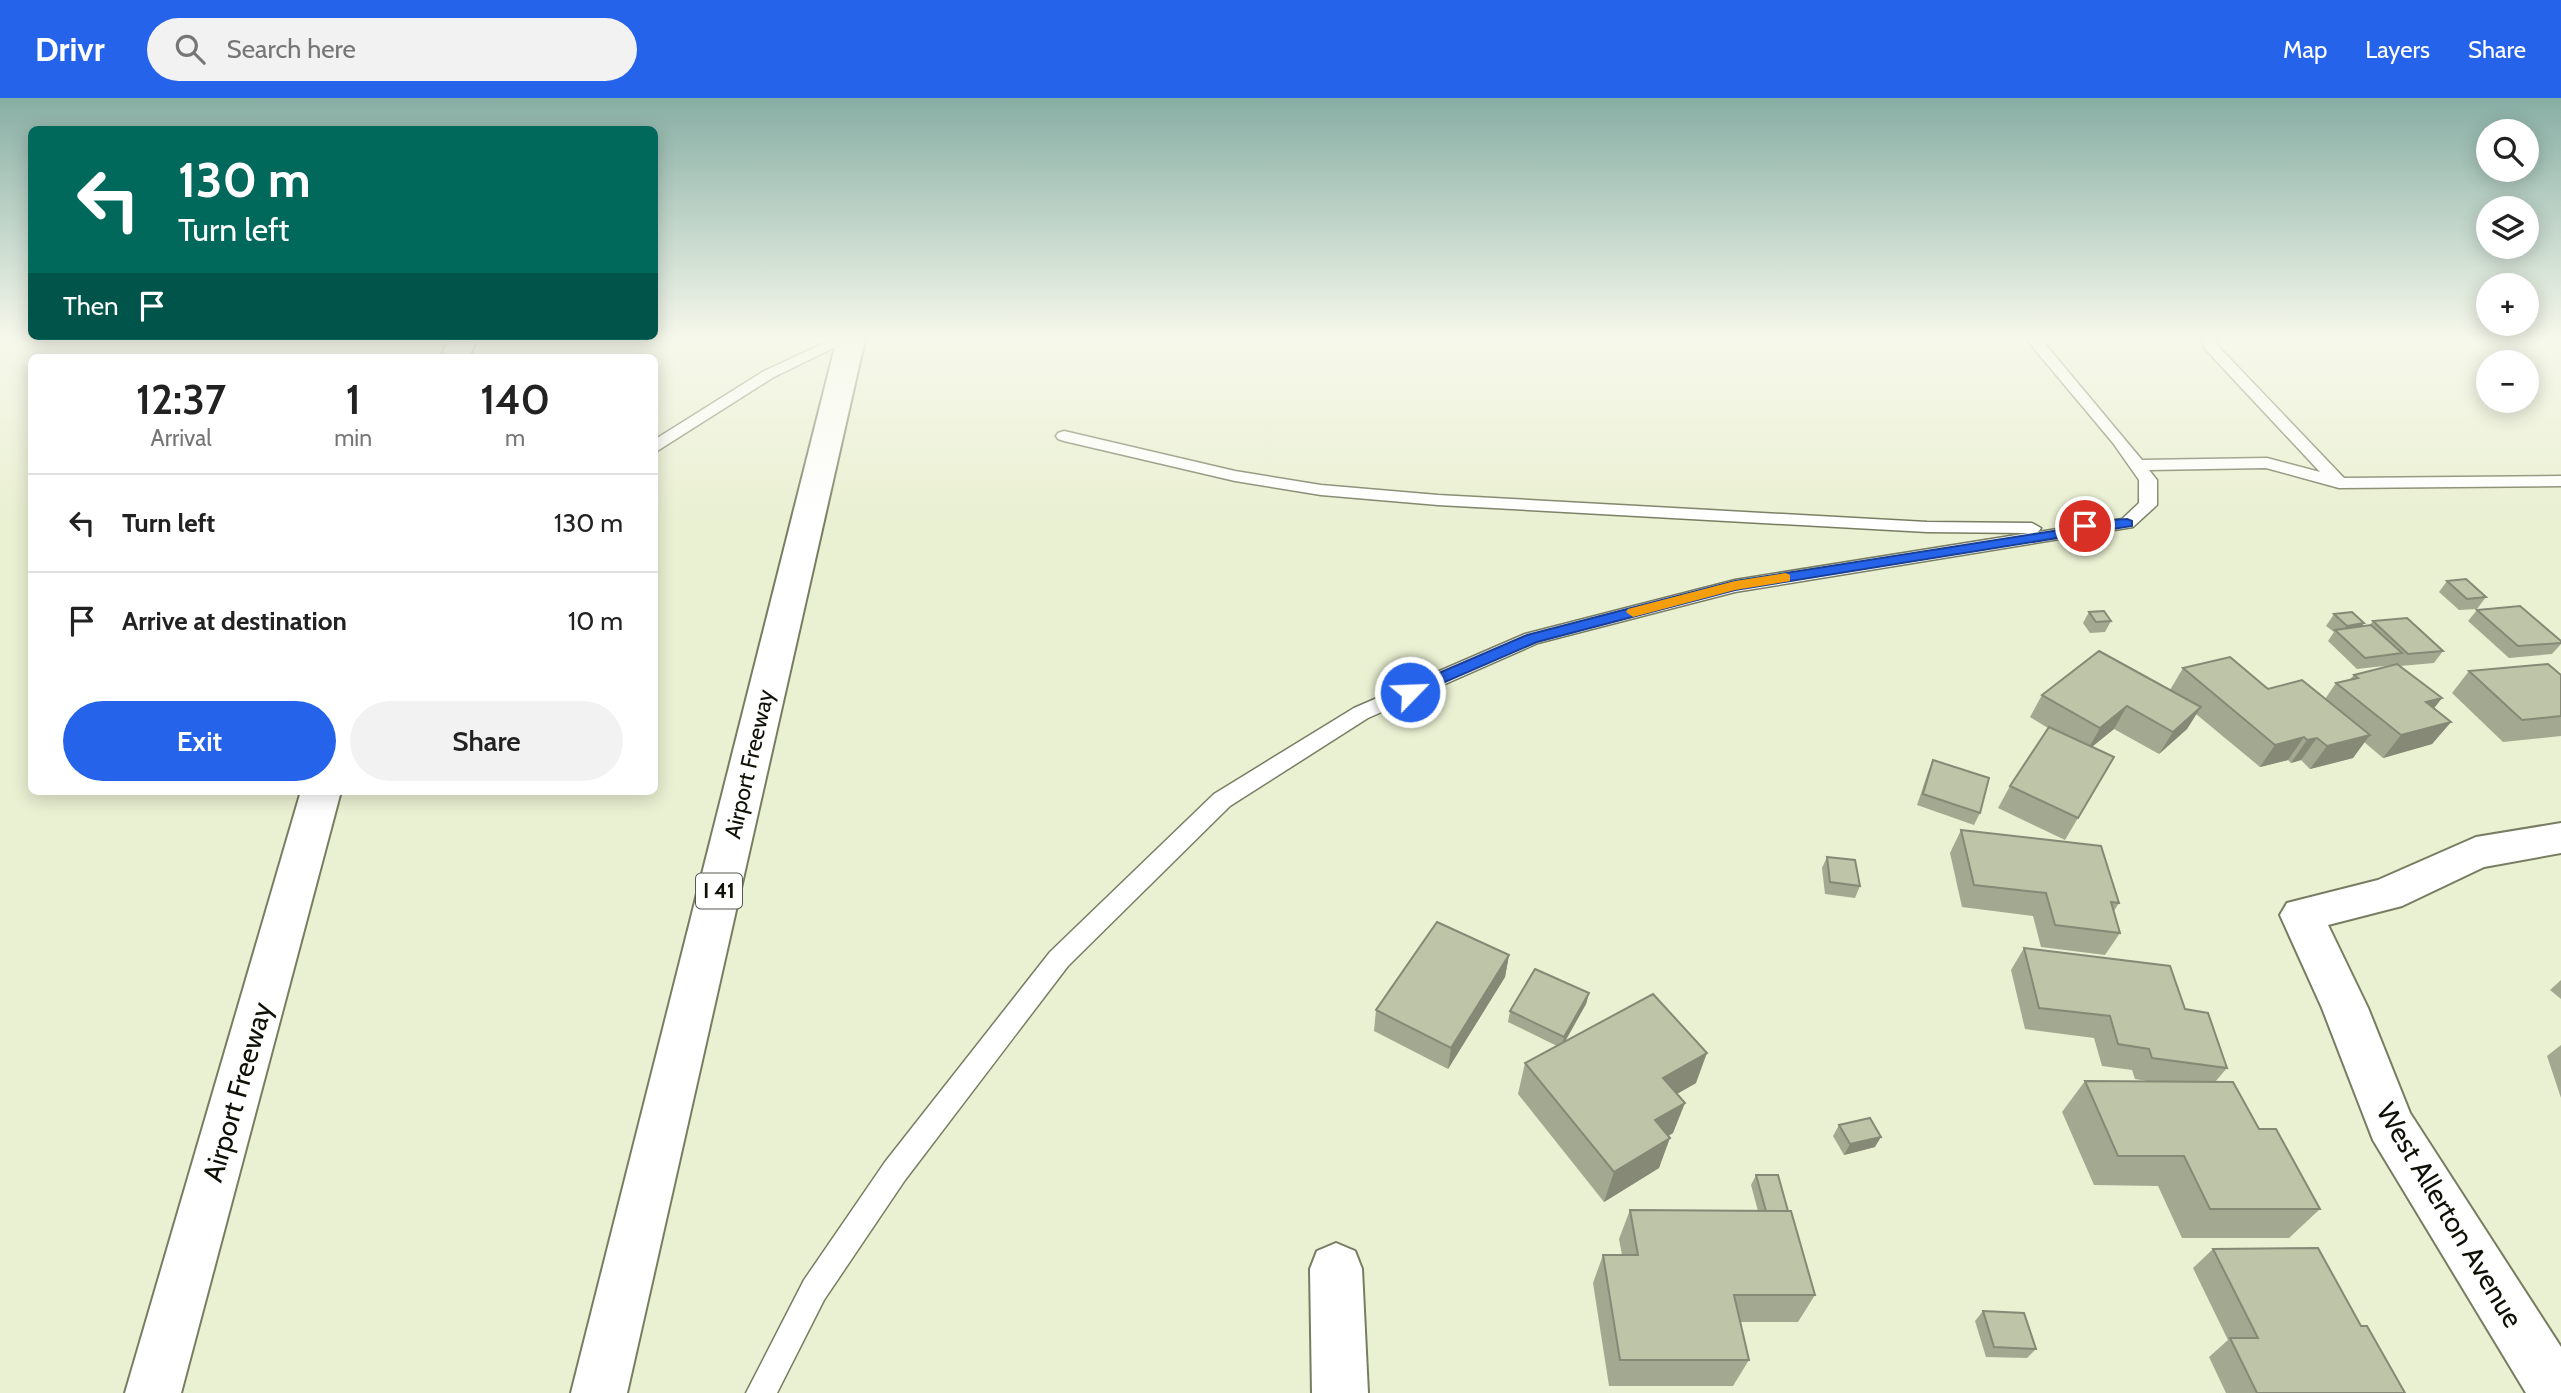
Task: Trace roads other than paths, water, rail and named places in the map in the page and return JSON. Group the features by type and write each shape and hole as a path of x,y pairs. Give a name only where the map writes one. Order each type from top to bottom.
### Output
{"main road":[{"name":"Airport Freeway","path":"599,1393 837,399"},
{"name":"Airport Freeway","path":"153,1393 320,795"},
{"name":"West Allerton Avenue","path":"2558,1393 2390,1125 2345,1008 2302,915 2387,894 2476,853 2561,838"},
{"path":"1336,1269 1340,1393"}],"lane":[{"path":"658,445 729,399"},
{"path":"761,1393 814,1290 887,1182 1059,959 1222,800 1361,713 1532,638 1735,586 2127,523 2148,505 2148,480 2083,399"},
{"path":"2260,399 2339,483"},
{"path":"1064,436 1235,476 1321,490 1438,500 1927,527 2042,528 2127,523"},
{"path":"2137,465 2267,463 2339,483 2561,481"}]}
